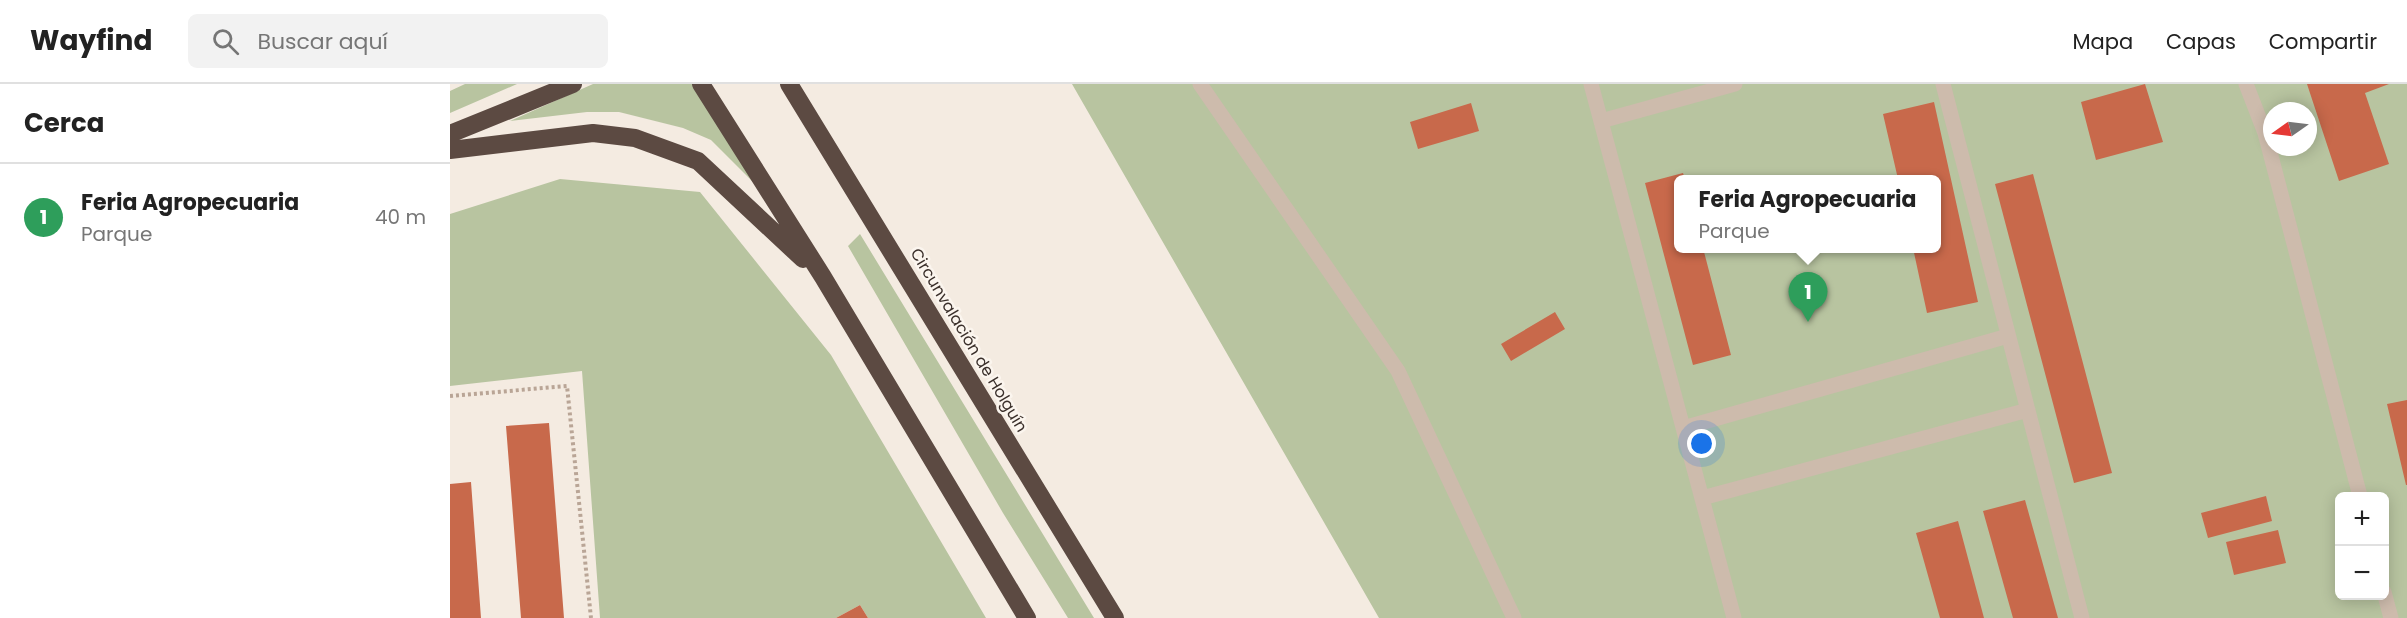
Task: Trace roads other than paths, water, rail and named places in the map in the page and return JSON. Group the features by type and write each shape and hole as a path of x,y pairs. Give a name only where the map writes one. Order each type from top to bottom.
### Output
{"highway":[{"path":"450,134 573,84"},
{"path":"701,84 823,277 1027,618"},
{"name":"Circunvalación de Holguín","path":"789,84 1115,618"},
{"path":"450,150 593,133 635,138 698,161 823,277"}],"street":[{"path":"1200,84 1398,371 1514,618"},
{"path":"1591,84 1734,618"},
{"path":"1601,121 1735,84"},
{"path":"1942,84 2082,618"},
{"path":"2246,84 2265,133 2359,492"},
{"path":"1683,428 2008,336"},
{"path":"1702,498 2028,410"},
{"path":"2387,600 2391,618"}],"place":[{"name":"Feria Agropecuaria","path":"1808,322"}]}
